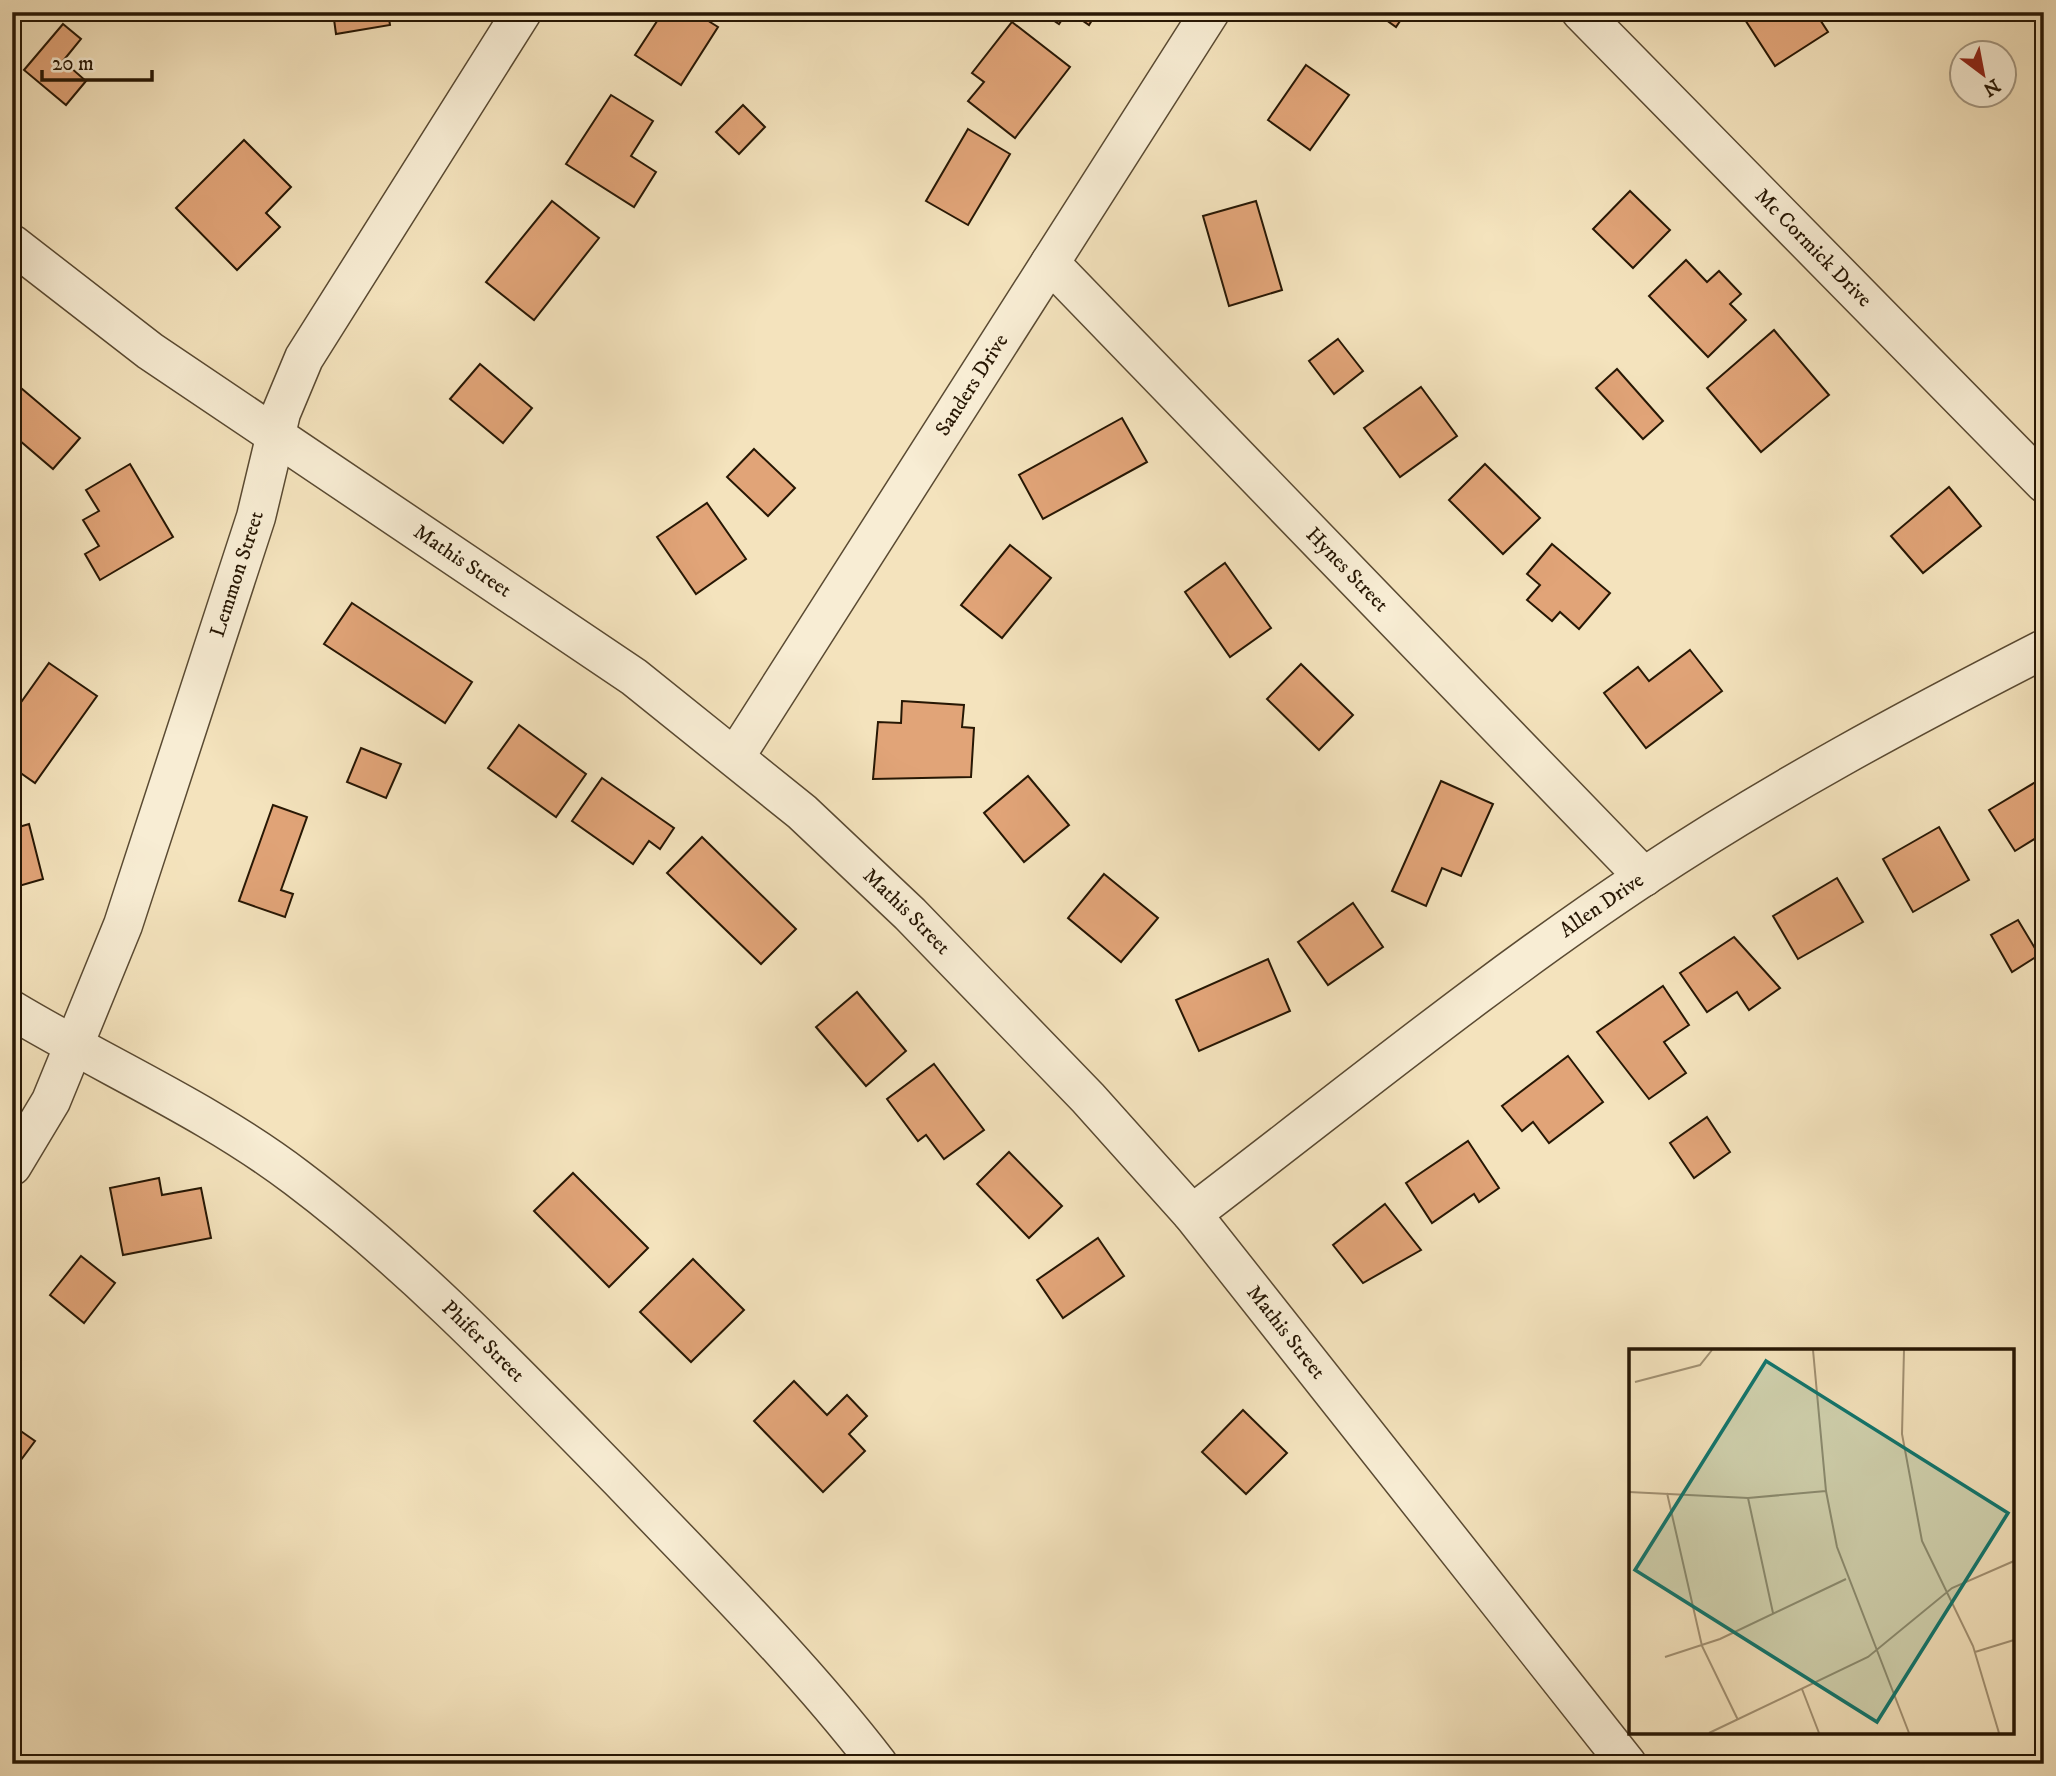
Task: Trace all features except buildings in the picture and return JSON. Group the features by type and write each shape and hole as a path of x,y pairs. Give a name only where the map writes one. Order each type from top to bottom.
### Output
{"street":[{"name":"Lemmon Street","path":"12,1166 51,1101 75,1048 128,912 256,517 281,413 304,358 523,12"},
{"name":"Sanders Drive","path":"735,757 1210,12"},
{"name":"Mc Cormick Drive","path":"1581,12 2044,483"},
{"name":"Mathis Street","path":"12,244 150,351 571,632 634,677 802,812 910,914 1088,1098 1192,1213 1627,1764"},
{"name":"Hynes Street","path":"1049,263 1644,877"},
{"name":"Allen Drive","path":"1192,1213 1495,984 1644,877 1877,734 2044,649"},
{"name":"Phifer Street","path":"12,1010 75,1048 196,1110 248,1143 298,1179 414,1274 725,1589 878,1764"}]}
